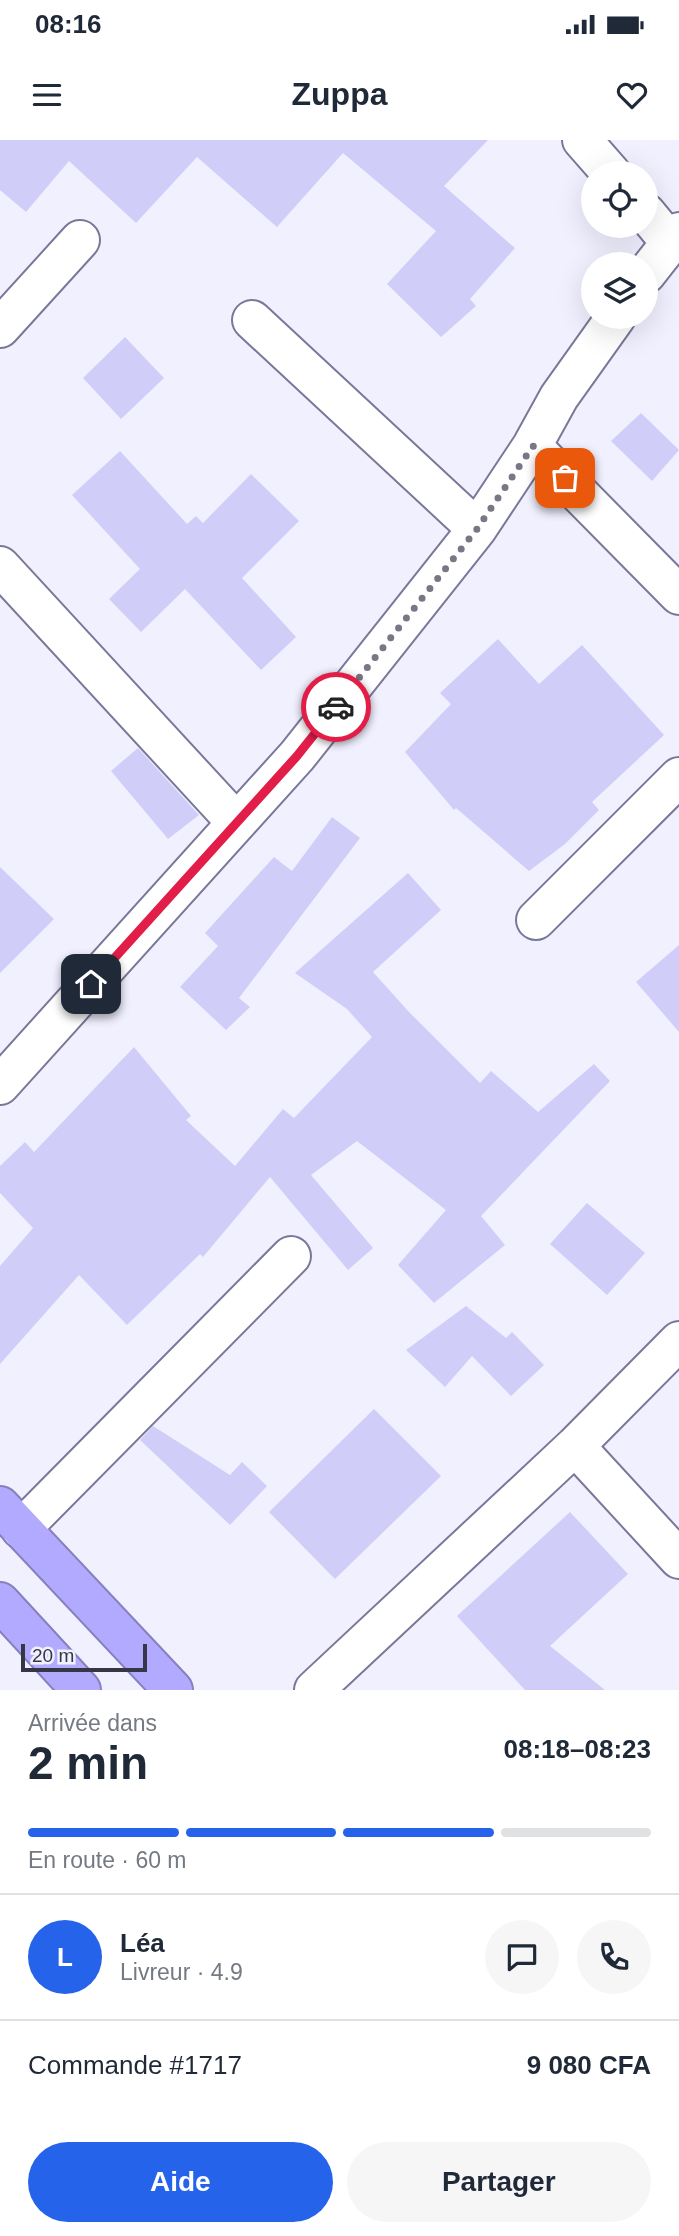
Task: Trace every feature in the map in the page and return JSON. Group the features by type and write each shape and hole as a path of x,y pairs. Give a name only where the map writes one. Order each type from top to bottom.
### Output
{"highway":[{"path":"11,1518 173,1690"},
{"path":"0,1602 80,1690"}],"street":[{"path":"582,140 600,161"},
{"path":"655,252 665,229"},
{"path":"4,311 80,240"},
{"path":"252,320 477,529"},
{"path":"0,1085 297,756 477,529 533,446 559,397 607,329"},
{"path":"533,446 679,594"},
{"path":"0,566 236,822"},
{"path":"536,920 679,777"},
{"path":"11,1518 291,1256"},
{"path":"314,1690 575,1446 679,1340"},
{"path":"575,1446 679,1559"}],"building":[{"path":"0,140 488,140 444,186 515,248 470,299 476,306 441,337 387,284 436,231 343,153 277,227 197,157 136,223 69,161 26,212 0,190"},
{"path":"125,337 164,378 121,419 83,378"},
{"path":"641,413 679,450 652,481 611,441"},
{"path":"120,451 187,524 196,516 203,523 251,474 299,521 242,578 296,637 261,670 185,589 141,632 109,599 140,569 72,495"},
{"path":"498,639 539,684 582,645 664,735 592,802 599,810 565,844 529,871 456,808 454,810 405,752 451,704 440,693"},
{"path":"138,748 199,815 168,839 111,771"},
{"path":"332,817 360,838 239,998 250,1007 226,1030 180,987 218,946 205,933 274,857 292,871"},
{"path":"0,867 54,919 0,973"},
{"path":"408,873 441,910 373,972 409,1012 480,1083 491,1071 538,1112 594,1064 610,1081 481,1216 505,1245 434,1303 398,1265 446,1210 357,1141 311,1175 373,1248 348,1270 270,1177 203,1257 200,1254 127,1325 79,1275 0,1364 0,1266 33,1228 0,1193 0,1166 25,1142 34,1152 134,1047 191,1116 186,1120 235,1166 283,1109 294,1118 372,1037 347,1009 295,973"},
{"path":"679,945 679,1032 636,982"},
{"path":"587,1203 645,1253 607,1295 550,1244"},
{"path":"466,1306 506,1338 512,1332 544,1365 511,1396 472,1356 445,1387 406,1350"},
{"path":"374,1409 441,1476 335,1579 269,1512"},
{"path":"153,1426 230,1475 242,1462 267,1486 230,1525 140,1440"},
{"path":"570,1512 628,1574 550,1646 605,1690 525,1690 457,1616"}],"way so far":[{"path":"336,707 477,529 533,446 565,478"}],"route":[{"path":"91,984 297,756 336,707"}]}
